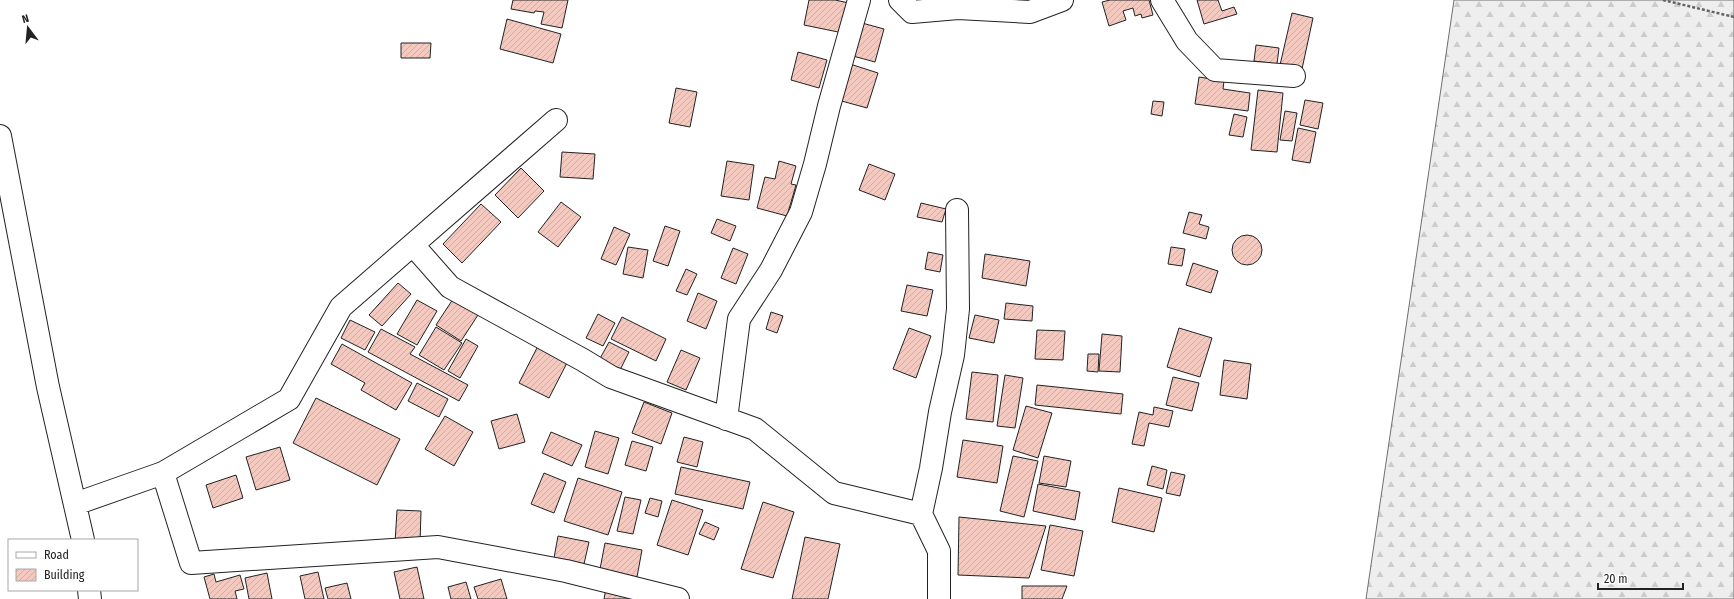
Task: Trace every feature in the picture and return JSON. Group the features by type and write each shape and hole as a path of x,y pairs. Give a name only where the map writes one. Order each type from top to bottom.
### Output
{"street":[{"path":"726,419 739,319 771,270 802,212 829,106 859,0"},
{"path":"900,0 912,12 958,8 1030,12 1062,0"},
{"path":"1162,0 1187,41 1215,70 1294,76"},
{"path":"75,504 162,473 289,399 341,307 556,120"},
{"path":"0,136 48,387 83,539"},
{"path":"939,599 939,551 921,514 931,468 940,412 954,355 958,309 957,210"},
{"path":"413,245 450,287 611,377 755,429 834,493 921,514"},
{"path":"162,473 191,563 438,547 566,571 678,599"}],"path":[{"path":"1663,0 1734,17"}],"green space":[{"path":"1454,0 1734,0 1734,599 1366,599"}],"building":[{"path":"513,0 568,0 562,28 541,24 544,12 535,11 534,13 511,9"},
{"path":"809,0 835,0 849,3 843,33 804,25"},
{"path":"1110,0 1149,0 1153,15 1142,18 1141,14 1135,16 1133,8 1123,11 1126,20 1109,26 1102,2"},
{"path":"1197,0 1218,0 1222,11 1234,7 1237,14 1204,24"},
{"path":"1292,13 1313,18 1302,69 1280,65"},
{"path":"507,19 561,34 553,63 500,49"},
{"path":"862,23 884,29 875,62 853,56"},
{"path":"401,43 431,43 430,58 401,58"},
{"path":"1256,45 1279,48 1277,64 1254,61"},
{"path":"798,52 827,60 819,88 791,80"},
{"path":"850,64 878,73 867,108 838,100"},
{"path":"1199,77 1224,81 1223,89 1250,93 1248,111 1195,104"},
{"path":"676,88 697,92 690,127 669,123"},
{"path":"1258,90 1283,93 1277,152 1251,150"},
{"path":"1305,100 1323,103 1318,129 1300,125"},
{"path":"1153,101 1164,102 1162,116 1151,114"},
{"path":"1285,111 1297,113 1292,141 1280,140"},
{"path":"1234,114 1247,117 1243,137 1229,135"},
{"path":"1298,128 1316,132 1310,163 1292,160"},
{"path":"562,152 595,154 593,179 560,177"},
{"path":"727,161 754,165 749,200 721,196"},
{"path":"779,161 796,166 791,184 796,185 787,216 757,208 765,177 775,179"},
{"path":"869,164 895,174 885,200 859,190"},
{"path":"521,168 544,191 518,218 495,195"},
{"path":"561,202 581,217 558,247 538,232"},
{"path":"921,203 946,209 942,222 917,217"},
{"path":"481,204 501,222 462,263 443,244"},
{"path":"1189,212 1202,215 1199,224 1209,227 1206,239 1183,233"},
{"path":"717,219 736,226 730,241 711,233"},
{"path":"665,226 680,231 668,266 653,261"},
{"path":"614,227 630,234 616,265 601,259"},
{"path":"1247,235 1258,239 1262,250 1258,261 1247,265 1236,261 1232,250 1236,239"},
{"path":"628,247 648,250 643,278 623,274"},
{"path":"1171,247 1185,249 1182,266 1168,264"},
{"path":"733,248 748,254 736,284 721,278"},
{"path":"928,252 943,255 940,272 925,269"},
{"path":"985,254 1030,261 1026,286 982,278"},
{"path":"1193,263 1218,271 1211,293 1186,285"},
{"path":"686,269 697,274 687,295 676,291"},
{"path":"398,283 411,294 382,326 369,315"},
{"path":"907,285 933,290 927,316 901,311"},
{"path":"698,293 717,301 706,329 687,321"},
{"path":"453,299 478,315 461,341 436,325"},
{"path":"417,300 437,311 417,345 397,334"},
{"path":"1006,303 1033,306 1032,321 1004,319"},
{"path":"771,312 783,316 777,333 766,329"},
{"path":"598,314 615,323 603,346 586,338"},
{"path":"975,315 999,320 994,343 969,338"},
{"path":"622,317 666,339 656,361 611,339"},
{"path":"350,320 375,332 365,350 341,338"},
{"path":"436,327 462,343 444,370 419,355"},
{"path":"909,328 931,336 916,378 893,369"},
{"path":"1179,328 1212,338 1200,377 1167,367"},
{"path":"381,329 415,347 410,354 468,385 459,401 368,352"},
{"path":"1037,330 1065,331 1063,360 1035,359"},
{"path":"1102,334 1122,336 1120,372 1099,371"},
{"path":"466,339 478,346 460,378 448,371"},
{"path":"609,342 629,352 618,374 597,364"},
{"path":"342,344 412,383 396,410 361,390 365,383 331,364"},
{"path":"539,344 569,359 549,398 519,383"},
{"path":"681,350 700,358 686,390 667,382"},
{"path":"1088,354 1099,354 1098,372 1087,371"},
{"path":"1224,360 1251,364 1247,399 1220,395"},
{"path":"972,372 998,375 993,422 966,419"},
{"path":"1005,375 1023,378 1015,428 997,426"},
{"path":"1173,377 1199,383 1192,411 1166,405"},
{"path":"417,383 448,399 439,417 408,401"},
{"path":"1037,385 1123,394 1121,414 1035,405"},
{"path":"316,398 400,439 377,485 293,443"},
{"path":"644,402 672,413 661,444 632,433"},
{"path":"1026,406 1052,413 1038,458 1013,450"},
{"path":"1154,407 1173,411 1169,427 1149,423 1144,446 1132,444 1139,412 1153,415"},
{"path":"517,414 525,442 499,449 491,421"},
{"path":"445,416 473,432 454,466 425,449"},
{"path":"595,431 619,438 608,474 585,467"},
{"path":"551,432 582,445 572,466 542,453"},
{"path":"684,437 703,442 697,467 677,462"},
{"path":"963,440 1003,446 997,483 957,477"},
{"path":"632,441 653,447 646,471 625,465"},
{"path":"280,447 290,480 256,490 246,457"},
{"path":"1013,456 1038,461 1024,517 1000,511"},
{"path":"1044,456 1071,461 1066,487 1039,483"},
{"path":"1152,466 1167,470 1163,489 1147,485"},
{"path":"681,467 750,482 743,509 675,494"},
{"path":"1171,472 1185,475 1180,496 1166,493"},
{"path":"544,473 566,482 554,513 531,504"},
{"path":"236,475 243,498 213,508 206,485"},
{"path":"578,478 622,492 608,535 564,521"},
{"path":"1038,484 1080,492 1075,520 1033,511"},
{"path":"1119,488 1162,498 1154,532 1112,522"},
{"path":"625,497 641,500 633,534 617,531"},
{"path":"650,498 662,501 658,517 645,513"},
{"path":"672,500 703,510 688,555 657,545"},
{"path":"763,502 794,512 773,578 741,569"},
{"path":"397,510 421,511 420,544 395,543"},
{"path":"959,517 1046,526 1029,578 958,575"},
{"path":"705,522 719,528 714,540 699,534"},
{"path":"1050,525 1083,531 1074,576 1041,570"},
{"path":"558,536 589,542 584,564 554,558"},
{"path":"805,537 840,544 828,599 792,599"},
{"path":"605,543 642,550 637,577 600,569"},
{"path":"417,567 424,599 400,599 394,572"},
{"path":"318,572 324,599 305,599 300,576"},
{"path":"267,573 272,599 249,599 245,578"},
{"path":"214,574 216,582 240,575 244,589 235,591 237,599 210,599 204,577"},
{"path":"501,579 507,599 478,599 474,587"},
{"path":"466,582 471,599 451,599 448,587"},
{"path":"347,583 351,599 328,599 325,588"},
{"path":"607,583 634,599 604,599"},
{"path":"1022,586 1067,586 1062,599 1022,599"}]}
